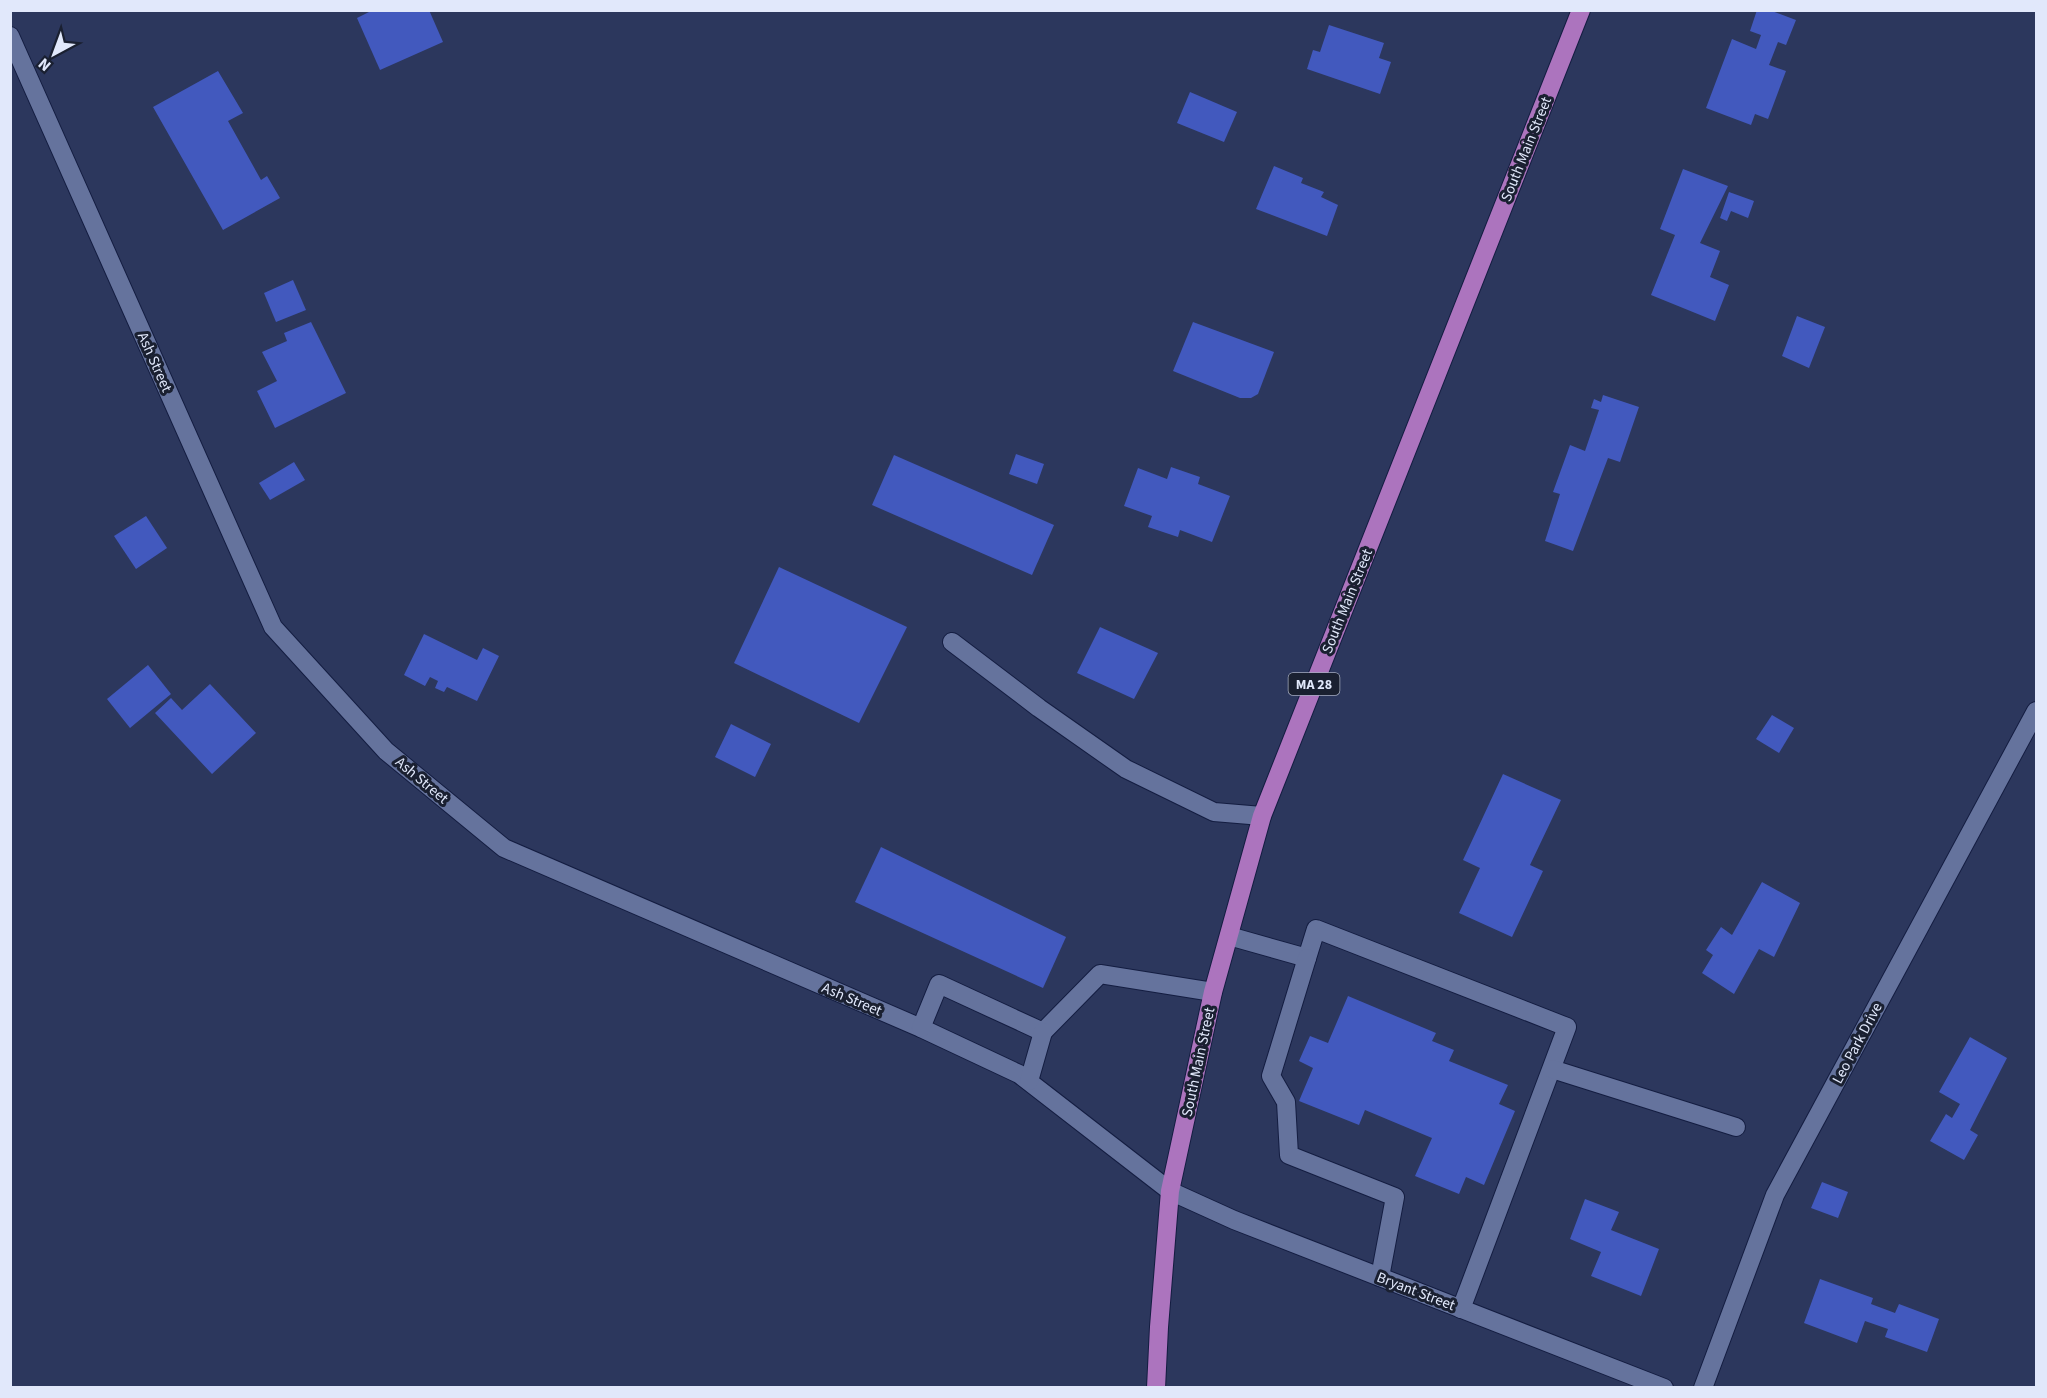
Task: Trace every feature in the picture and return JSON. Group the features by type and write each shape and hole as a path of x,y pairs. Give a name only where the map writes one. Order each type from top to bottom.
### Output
{"main road":[{"name":"South Main Street","path":"1156,1388 1170,1191 1213,992 1262,816 1581,10"}],"street":[{"name":"Ash Street","path":"10,36 273,627 386,751 504,848 921,1028 1019,1074 1170,1191"},
{"path":"952,642 1039,708 1126,769 1214,812 1262,816"},
{"name":"Leo Park Drive","path":"1703,1388 1775,1195 2037,711"},
{"path":"1380,1277 1395,1197 1289,1155 1286,1102 1271,1076 1316,929 1567,1027 1461,1309"},
{"path":"1229,936 1307,958"},
{"path":"1029,1081 1043,1032 1100,974 1213,992"},
{"path":"921,1028 939,984 1043,1032"},
{"path":"1552,1069 1736,1127"},
{"name":"Bryant Street","path":"1170,1191 1234,1220 1664,1388"}],"building":[{"path":"373,10 429,10 443,42 380,70 357,18"},
{"path":"1757,10 1769,10 1796,20 1786,45 1778,42 1769,65 1786,71 1768,119 1755,114 1751,125 1706,108 1732,39 1756,49 1761,35 1750,31"},
{"path":"1329,25 1384,43 1379,58 1391,62 1380,94 1307,69 1313,50 1320,52"},
{"path":"218,71 243,113 228,121 261,180 267,176 280,198 223,230 153,107"},
{"path":"1190,92 1237,112 1224,142 1177,123"},
{"path":"1274,166 1303,178 1301,183 1324,192 1321,197 1338,205 1327,236 1256,209"},
{"path":"1683,169 1728,186 1700,243 1720,251 1710,277 1729,285 1715,321 1651,295 1675,235 1660,229"},
{"path":"1729,192 1754,201 1748,218 1731,211 1727,221 1720,218"},
{"path":"293,280 306,310 276,322 264,293"},
{"path":"1797,316 1825,327 1809,368 1782,356"},
{"path":"311,322 346,393 275,428 257,391 277,381 262,352 287,341 284,333"},
{"path":"1193,322 1274,352 1258,394 1251,398 1240,398 1173,371"},
{"path":"1603,395 1639,407 1620,462 1608,458 1573,551 1545,541 1560,494 1553,492 1570,445 1585,451 1599,410 1591,408 1594,399 1601,402"},
{"path":"1016,454 1044,464 1037,484 1009,474"},
{"path":"894,455 1054,525 1032,575 872,505"},
{"path":"294,462 305,480 270,500 259,483"},
{"path":"1171,467 1200,477 1198,484 1230,496 1212,542 1180,530 1178,537 1148,527 1152,516 1124,506 1138,468 1167,479"},
{"path":"146,516 167,548 136,569 114,536"},
{"path":"779,567 907,627 859,723 734,663"},
{"path":"1100,627 1158,653 1134,699 1077,673"},
{"path":"424,634 477,660 483,648 499,656 477,701 447,687 444,692 435,688 438,681 430,677 425,686 404,675"},
{"path":"148,665 171,694 130,728 107,699"},
{"path":"210,684 256,733 212,774 155,713 171,698 182,710"},
{"path":"1772,715 1794,728 1779,753 1756,739"},
{"path":"731,724 771,744 755,777 715,757"},
{"path":"1503,774 1561,800 1530,865 1543,871 1512,937 1459,913 1480,868 1463,860"},
{"path":"881,847 1066,937 1043,988 855,902"},
{"path":"1762,882 1800,903 1774,957 1759,949 1734,994 1702,973 1713,955 1706,950 1721,927 1732,935"},
{"path":"1348,996 1436,1033 1432,1041 1454,1050 1449,1061 1508,1085 1499,1104 1515,1111 1484,1185 1466,1177 1459,1194 1415,1176 1432,1138 1365,1110 1359,1125 1299,1101 1313,1068 1299,1061 1310,1036 1328,1043"},
{"path":"1970,1037 2007,1058 1970,1130 1978,1135 1964,1160 1930,1141 1946,1114 1952,1118 1960,1104 1939,1092"},
{"path":"1822,1182 1848,1192 1838,1218 1811,1208"},
{"path":"1585,1199 1619,1212 1611,1230 1659,1249 1641,1296 1591,1276 1601,1252 1570,1239"},
{"path":"1820,1279 1873,1298 1871,1304 1895,1313 1899,1304 1939,1319 1927,1352 1885,1337 1888,1329 1865,1321 1857,1343 1804,1323"}]}
